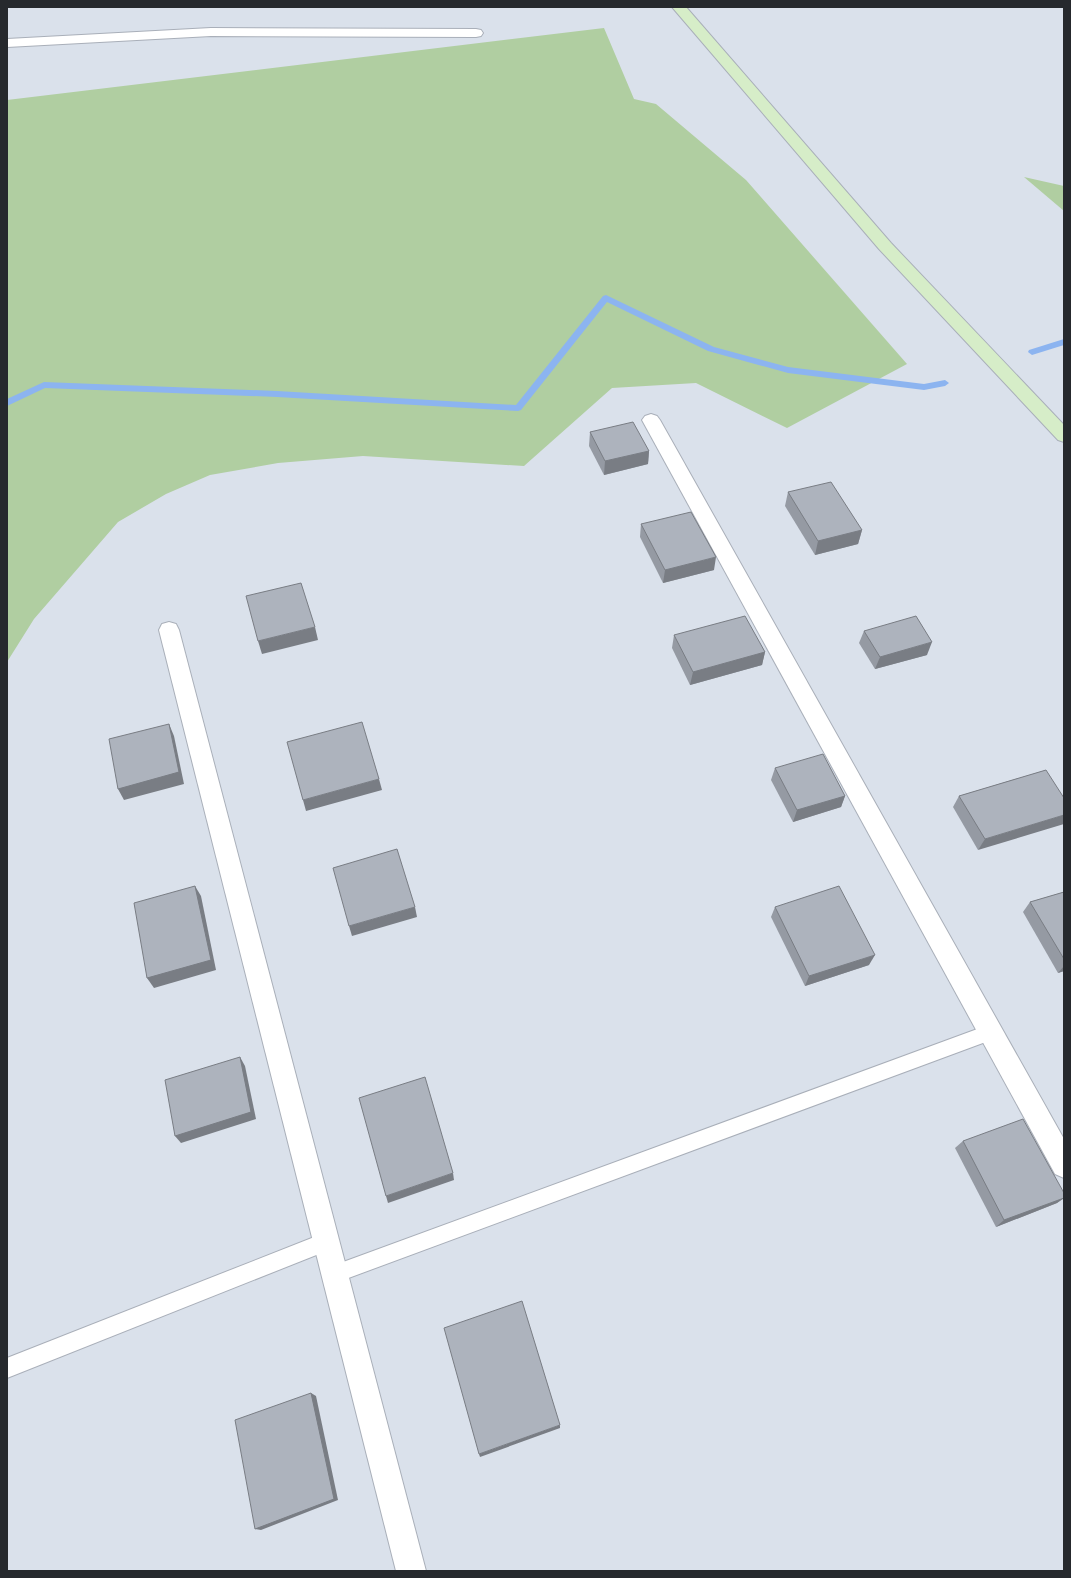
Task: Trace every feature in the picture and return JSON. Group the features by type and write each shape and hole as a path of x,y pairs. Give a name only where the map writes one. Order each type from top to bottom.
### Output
{"main road":[{"path":"679,7 885,246 1064,436"}],"street":[{"path":"7,43 211,32 476,33"},
{"path":"651,420 1064,1165"},
{"path":"169,630 411,1571"}],"lane":[{"path":"335,1274 990,1032"},
{"path":"7,1368 327,1241"}],"green space":[{"path":"604,28 634,99 656,104 746,180 907,364 787,428 696,383 612,388 524,466 363,456 278,463 210,475 166,494 118,522 34,619 7,662 7,100"},
{"path":"1024,177 1064,186 1064,211"}],"building":[{"path":"633,422 649,451 605,461 590,432"},
{"path":"831,482 862,530 818,541 788,492"},
{"path":"691,512 716,557 665,570 641,524"},
{"path":"301,583 315,627 258,641 246,596"},
{"path":"745,616 765,652 693,672 674,635"},
{"path":"916,616 932,642 880,657 864,631"},
{"path":"362,722 379,779 303,800 287,742"},
{"path":"169,724 179,772 118,789 109,739"},
{"path":"823,754 845,796 797,810 775,768"},
{"path":"1046,770 1064,798 1064,815 985,839 959,796"},
{"path":"397,849 415,907 349,926 333,868"},
{"path":"195,886 211,960 147,978 134,903"},
{"path":"839,886 875,955 809,976 775,907"},
{"path":"1064,892 1064,959 1030,902"},
{"path":"240,1057 251,1112 175,1136 165,1080"},
{"path":"425,1077 453,1173 386,1196 359,1098"},
{"path":"1023,1119 1064,1193 1064,1198 1004,1220 963,1141"},
{"path":"522,1301 560,1425 479,1454 444,1328"},
{"path":"311,1393 334,1499 255,1529 235,1420"}],"waterway":[{"path":"7,403 44,385 277,394 518,408 606,298 711,349 788,370 924,387 945,383"},
{"path":"1032,352 1064,342"}]}
